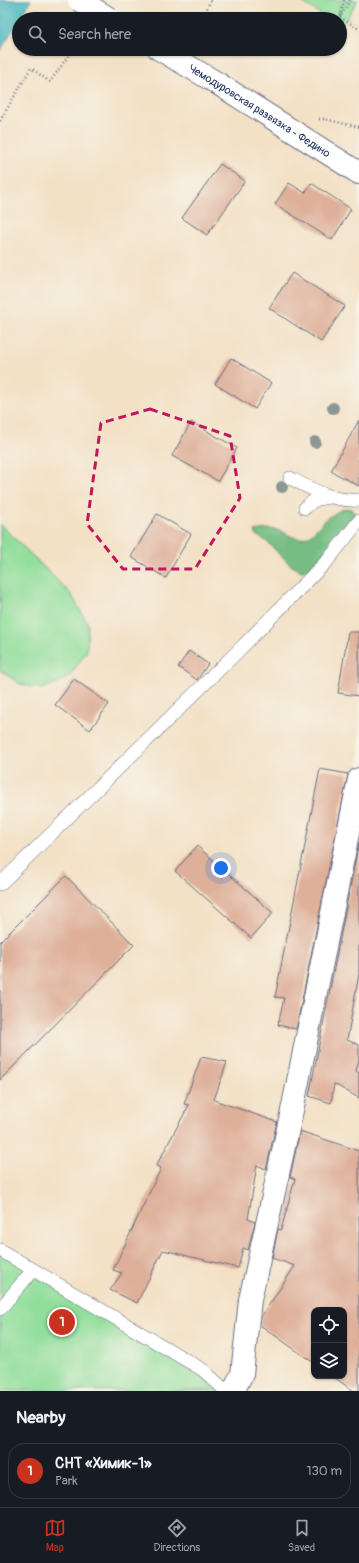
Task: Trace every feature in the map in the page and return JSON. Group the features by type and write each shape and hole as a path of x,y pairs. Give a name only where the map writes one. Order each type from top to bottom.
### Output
{"street":[{"path":"79,0 99,12"},
{"name":"Чемодуровская развязка - Федино","path":"171,56 217,83 359,173"},
{"path":"233,1391 242,1374 250,1300 293,1106 359,779"}],"lane":[{"path":"290,478 331,497 349,501 359,500"},
{"path":"305,508 310,502 319,498 331,497"},
{"path":"0,884 328,560 359,521"},
{"path":"0,1250 203,1370 226,1391"},
{"path":"0,1309 33,1270"}],"path":[{"path":"205,12 211,0"},
{"path":"341,12 344,0"},
{"path":"343,12 350,0"},
{"path":"347,21 359,29"},
{"path":"0,121 31,68 50,82 68,56"}],"highlighted area":[{"path":"150,409 230,436 240,498 195,569 123,569 87,524 101,423"}],"green space":[{"path":"299,0 358,0 347,18 347,12 317,12"},
{"path":"345,508 351,509 355,514 340,536 310,569 302,571 292,566 266,541 256,535 255,531 273,529 295,538 306,537 313,533 320,525 335,513"},
{"path":"0,524 71,594 88,624 87,651 68,678 42,689 20,684 0,670"},
{"path":"0,1250 226,1391 0,1391"}],"water":[{"path":"0,0 31,0 24,12 12,12 12,31 0,51"}],"building":[{"path":"220,164 245,181 207,235 182,218"},
{"path":"289,183 305,193 311,183 351,209 332,240 275,204"},
{"path":"292,273 345,306 321,342 269,308"},
{"path":"231,358 271,383 255,409 215,384"},
{"path":"359,420 359,486 331,471"},
{"path":"191,422 237,448 218,481 172,456"},
{"path":"157,514 191,534 166,578 131,557"},
{"path":"348,632 359,632 359,696 338,693"},
{"path":"189,651 208,664 197,680 178,667"},
{"path":"74,679 109,704 90,730 55,705"},
{"path":"320,769 348,774 296,1029 278,1025 284,998 275,997"},
{"path":"359,842 359,974 347,1040 359,1045 359,1060 356,1071 359,1073 359,1098 334,1084 331,1103 309,1096"},
{"path":"197,846 273,913 251,938 175,871"},
{"path":"66,876 134,945 0,1080 0,942"},
{"path":"201,1057 227,1062 214,1100 277,1122 266,1169 257,1165 248,1219 255,1222 248,1250 243,1248 238,1268 163,1250 137,1303 110,1290 122,1273 113,1270 161,1168 156,1166 189,1105 184,1104"},
{"path":"300,1131 359,1151 359,1391 354,1391 336,1379 347,1379 347,1307 311,1307 311,1361 260,1325 261,1317 295,1266 272,1258 278,1229 281,1230 295,1179 290,1177"}],"place":[{"name":"СНТ «Химик-1»","path":"62,1322"}]}
